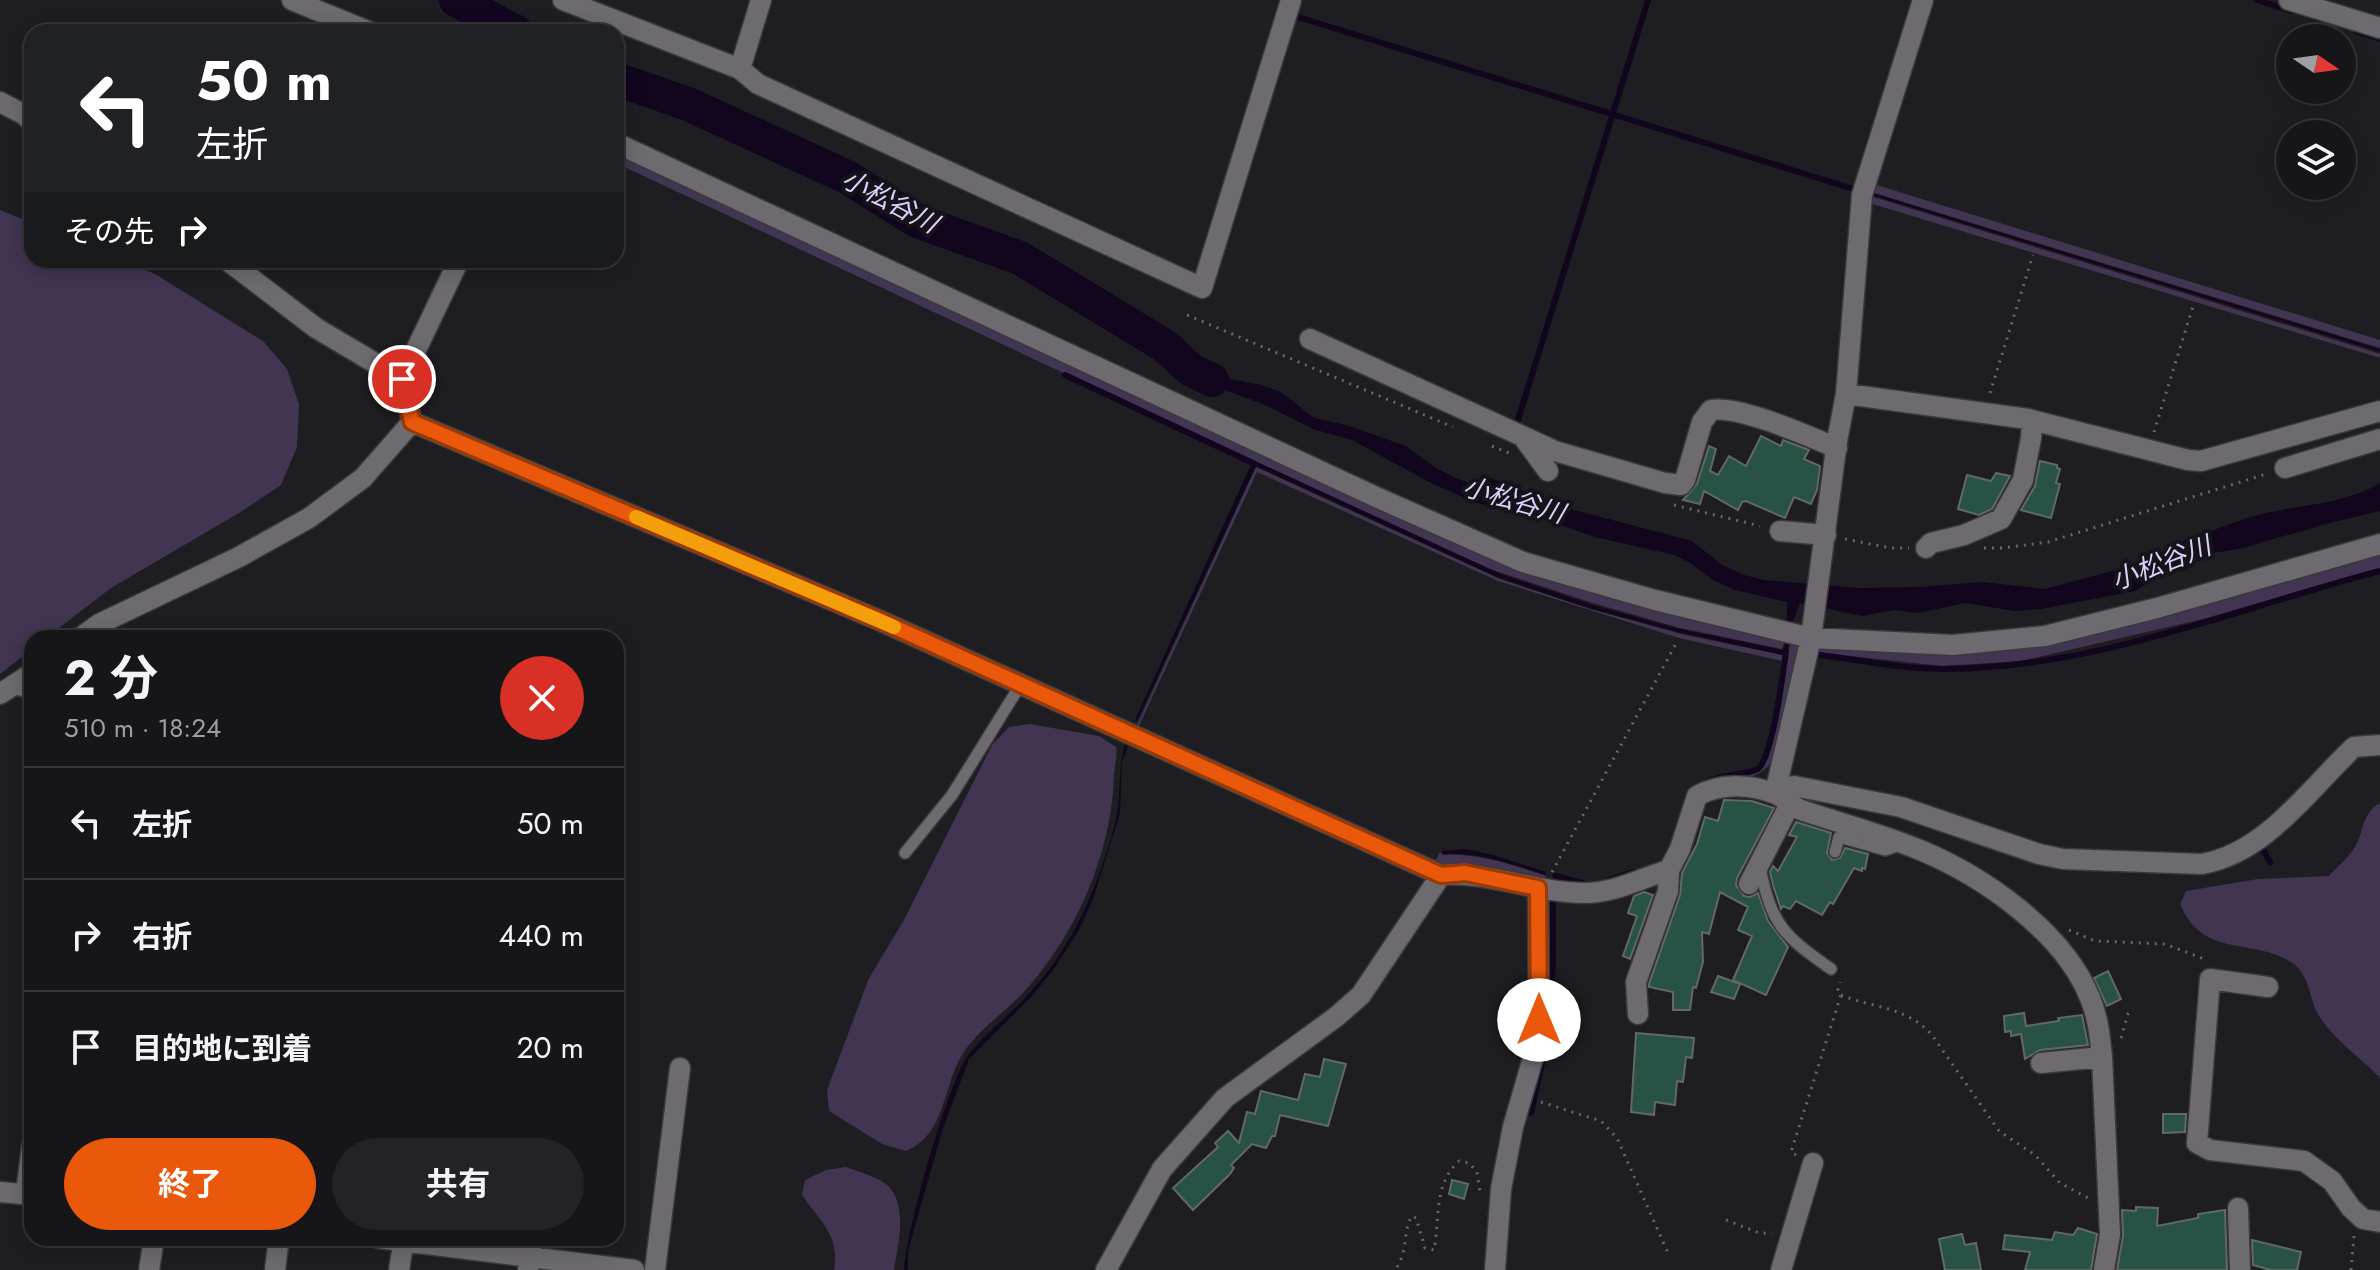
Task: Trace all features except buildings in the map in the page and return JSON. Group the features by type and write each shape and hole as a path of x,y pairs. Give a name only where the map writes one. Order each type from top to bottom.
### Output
{"street":[{"path":"292,0 350,24"},
{"path":"563,0 740,69 758,84 1202,288 1291,0"},
{"path":"740,69 761,0"},
{"path":"1755,876 1782,798 1811,631 1846,394 1864,191 1923,0"},
{"path":"2289,0 2380,28"},
{"path":"0,102 24,114"},
{"path":"624,147 1376,497 1523,562 1655,600 1811,631 1953,645 2045,636 2157,608 2380,544"},
{"path":"237,268 316,328 402,379"},
{"path":"412,422 402,379 455,268"},
{"path":"1310,339 1555,451 1665,483 1681,485 1685,480 1702,422 1711,410 1721,408 1750,416 1837,448"},
{"path":"1846,394 2032,420 2188,460 2217,459 2380,411"},
{"path":"1926,548 1931,543 1964,535 2001,519 2023,480 2032,420"},
{"path":"91,630 239,557 309,518 363,478 412,422"},
{"path":"412,422 881,621 1441,875 1465,873 1542,889 1586,893 1621,888 1669,870"},
{"path":"1523,437 1548,471"},
{"path":"2285,468 2380,439"},
{"path":"1780,531 1825,540"},
{"path":"5,691 24,678"},
{"path":"1782,798 1794,786 1901,807 2039,854 2063,859 2202,864 2219,861 2252,842 2305,797 2354,747 2380,745"},
{"path":"1638,1014 1638,974 1668,891 1669,870 1680,849 1697,796 1710,788 1736,786 1782,798 1799,810 1904,844 1948,864 1982,884 2043,931 2079,976 2090,996 2100,1034 2102,1057 2110,1234 2104,1270"},
{"path":"1106,1270 1162,1169 1225,1098 1336,1017 1361,995 1441,875"},
{"path":"1495,1270 1501,1189 1535,1051 1539,1020 1542,889"},
{"path":"2268,987 2210,979 2197,1143 2210,1150 2304,1161 2332,1181 2363,1219 2380,1222"},
{"path":"2041,1063 2102,1057"},
{"path":"655,1270 680,1068"},
{"path":"1781,1270 1813,1163"},
{"path":"0,1192 24,1194"},
{"path":"2238,1208 2240,1270"},
{"path":"149,1270 153,1246"},
{"path":"275,1270 278,1246"},
{"path":"399,1270 402,1246"},
{"path":"454,1246 634,1270"}],"lane":[{"path":"905,853 952,795 1021,684"},
{"path":"1835,852 1839,837 1885,850 1904,844"},
{"path":"1755,876 1790,940 1831,969"}],"path":[{"path":"1984,412 2033,255"},
{"path":"2148,450 2193,306"},
{"path":"1972,548 2003,548 2048,542 2285,468"},
{"path":"1825,540 1890,548 1926,548"},
{"path":"1542,889 1678,640"},
{"path":"2043,931 2050,926 2058,926 2095,941 2165,944 2219,963"},
{"path":"1831,969 1838,968 1842,972 1838,990 1841,995 1906,1014 1919,1021 1999,1131 2035,1155 2060,1183 2081,1196 2108,1203"},
{"path":"1813,1163 1791,1152 1841,995"},
{"path":"1522,1097 1601,1121 1617,1138 1668,1253"},
{"path":"1397,1267 1405,1254 1408,1223 1412,1216 1416,1218 1425,1248 1434,1250 1437,1205 1450,1169 1459,1161 1469,1163 1477,1172 1481,1199"},
{"path":"2351,1270 2357,1213"},
{"path":"1726,1220 1757,1232 1791,1238"}],"shaded area":[{"path":"624,157 1088,364 1485,549 1593,588 1797,638 1803,649 1773,759 1757,775 1707,785 1693,797 1696,792 1708,783 1754,773 1761,767 1773,741 1787,662 1679,638 1498,581 1257,472 1135,729 1256,467 1500,579 1681,634 1787,656 1790,644 1784,643 1782,649 1680,628 1487,568 624,167"},
{"path":"1870,183 2380,340 2380,348 1868,191"},
{"path":"1867,195 2380,354 2380,358 1866,202"},
{"path":"0,210 24,220 24,268 141,268 155,274 263,341 287,369 299,404 297,447 281,485 111,588 56,630 24,630 24,655 0,674"},
{"path":"2380,547 2380,568 2203,619 2021,661 1942,666 1814,652 1818,647 1951,648"},
{"path":"1030,724 1099,736 1116,747 1111,806 1098,864 1074,920 1042,970 966,1049 930,1132 920,1143 906,1151 882,1144 829,1111 827,1090 869,978 904,920 992,745 1009,727"},
{"path":"1693,797 1672,853 1666,862 1656,869 1630,881 1602,888 1578,890 1554,885 1553,878 1583,884 1608,882 1666,860"},
{"path":"2380,803 2380,1078 2325,1025 2315,1009 2306,980 2297,967 2276,955 2215,940 2201,933 2180,904 2186,891 2258,879 2329,876 2352,851 2366,817"},
{"path":"1440,852 1443,855 1496,861 1546,876 1544,881 1484,868 1434,863"},
{"path":"846,1167 882,1182 896,1198 900,1229 894,1270 834,1270 831,1238 802,1195 805,1180 826,1170"}],"water":[{"path":"1853,187 2380,349 2380,352 1868,194"},
{"path":"1166,353 1192,358 1203,369 1228,379 1281,392 1314,418 1346,425 1406,446 1457,479 1486,487 1491,478 1563,507 1692,541 1722,565 1764,580 1859,588 1983,582 2045,589 2135,566 2180,543 2247,518 2339,499 2380,483 2380,511 2239,549 2206,554 2179,564 2135,591 2015,611 1965,603 1917,613 1894,610 1862,616 1800,603 1791,626 1787,622 1787,602 1735,590 1674,555 1595,537 1524,512 1474,502 1429,482 1352,440 1313,429 1263,404 1194,379 1177,368"},
{"path":"1253,460 1501,574 1593,605 1676,628 1783,650 1785,644 1789,644 1787,656 1591,609 1499,578 1256,466 1137,721"},
{"path":"1126,741 1129,743 1122,762 1120,813 1093,899 1079,930 1054,969 1031,997 969,1059 943,1128 908,1251 908,1270 904,1270 906,1252 929,1159 960,1069 975,1047 1047,972 1073,933 1090,897 1106,856 1117,814 1122,759"},
{"path":"1465,849 1546,872 1546,875 1495,860 1443,854 1442,851"}],"waterway":[{"name":"小松谷川","path":"456,0 501,24"},
{"path":"1517,423 1648,0"},
{"path":"2257,0 2292,11"},
{"path":"1298,17 1860,191"},
{"path":"2356,31 2380,39"},
{"name":"小松谷川","path":"624,82 688,104 847,177 917,221 1020,258 1165,346 1191,370 1212,380"},
{"path":"1065,375 1255,464"},
{"path":"1820,655 1927,669 1999,666 2054,659 2164,634 2380,571"},
{"path":"1709,781 1758,769 1763,761 1776,713 1786,651"},
{"path":"2262,845 2270,862"},
{"path":"1606,881 1633,872"},
{"path":"1555,876 1583,883"},
{"path":"1531,1113 1549,1030 1553,901"}],"slow traffic":[{"path":"636,517 894,627"}],"route":[{"path":"402,379 412,422 881,621 1441,875 1465,873 1538,888 1539,1020"}]}
